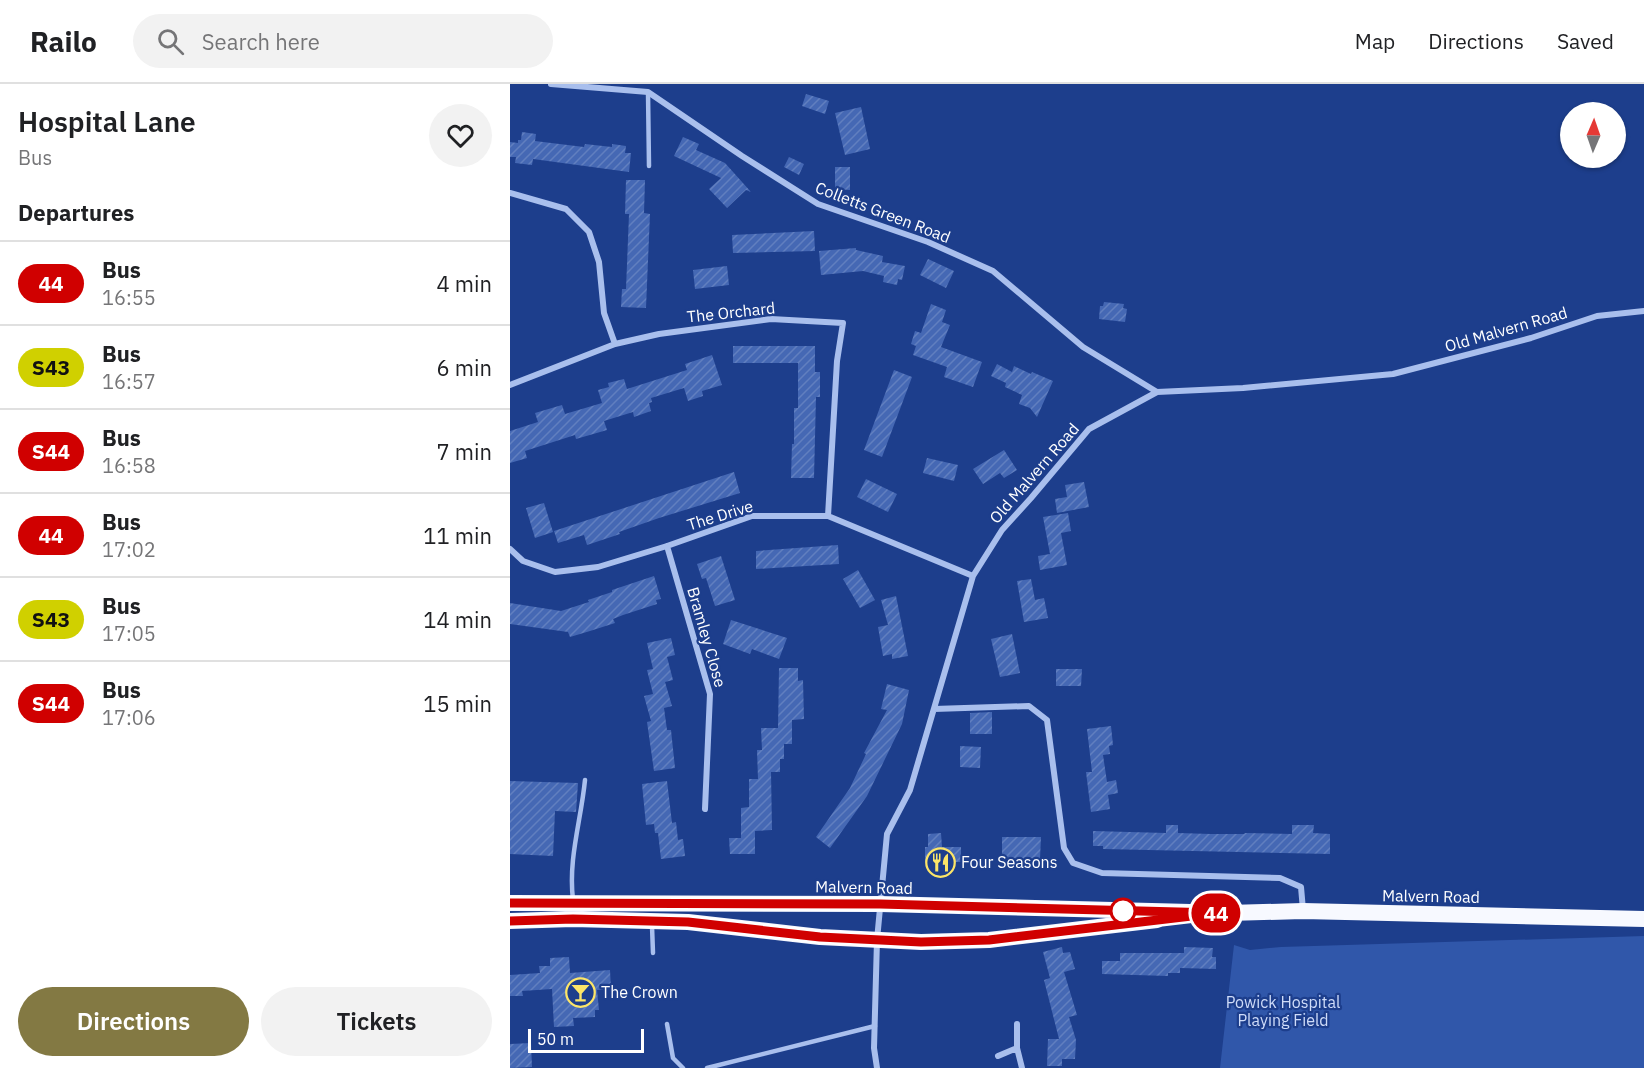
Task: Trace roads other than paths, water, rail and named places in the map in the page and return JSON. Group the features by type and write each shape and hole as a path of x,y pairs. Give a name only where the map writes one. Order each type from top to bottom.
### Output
{"highway":[{"name":"Malvern Road","path":"510,903 820,937 921,942 989,940 1217,913"},
{"name":"Malvern Road","path":"510,921 573,911 635,907 880,904 1217,913 1303,911 1644,919"}],"street":[{"name":"Colletts Green Road","path":"551,84 648,92 818,204 928,242 993,271 1083,347 1157,392"},
{"path":"510,193 566,209 589,232 599,262 604,313 615,344"},
{"name":"Old Malvern Road","path":"877,1068 874,1048 877,940 887,834 909,790 973,576 1002,530 1089,429 1157,392 1243,388 1394,374 1531,338 1597,316 1644,311"},
{"name":"The Orchard","path":"510,386 615,344 659,334 771,319 843,322 837,361 828,516"},
{"name":"The Drive","path":"510,549 523,561 555,572 598,567 752,516 828,516 973,576"},
{"name":"Bramley Close","path":"667,546 710,694 705,809"},
{"path":"934,709 1029,706 1047,720 1064,848 1073,863 1112,874 1280,878 1301,887 1303,911"},
{"path":"1017,1024 1017,1048 1022,1068"},
{"path":"998,1056 1017,1048"}],"lane":[{"path":"648,92 649,166"},
{"path":"573,911 570,878 573,844 582,806 585,780"},
{"path":"649,918 654,953"},
{"path":"667,1024 673,1058 683,1068"},
{"path":"707,1068 875,1026"}],"place":[{"name":"Four Seasons","path":"940,862"},
{"name":"The Crown","path":"580,992"}],"park label":[{"name":"Powick Hospital Playing Field","path":"1283,1011"}]}
